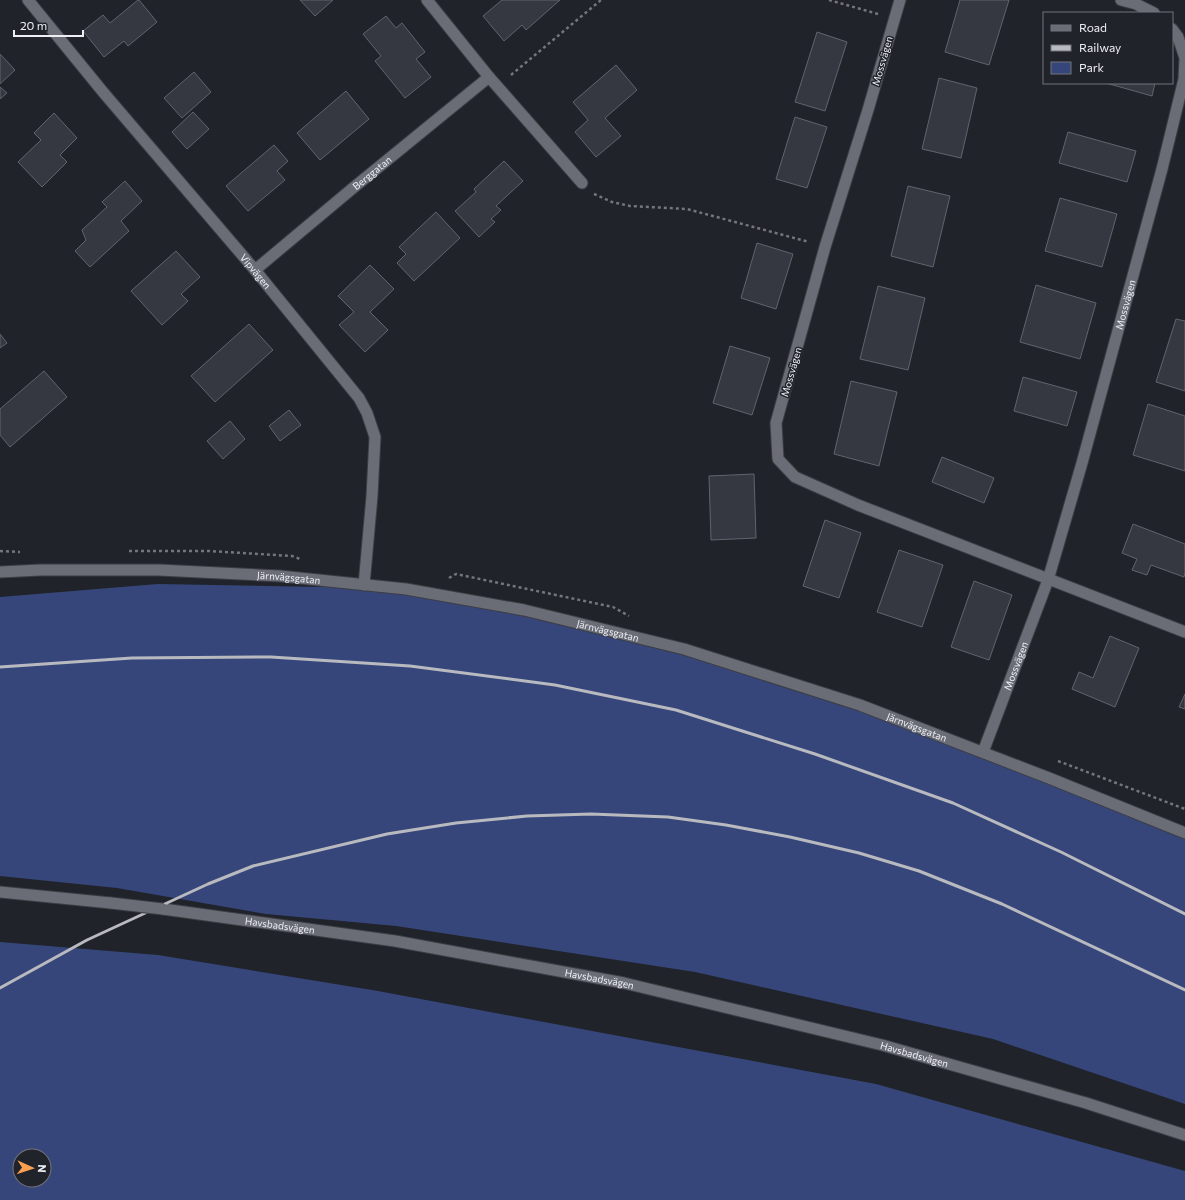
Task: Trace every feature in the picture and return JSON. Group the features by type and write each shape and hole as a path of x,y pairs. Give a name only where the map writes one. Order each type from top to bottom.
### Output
{"street":[{"name":"Vipvägen","path":"28,0 103,92 256,270 359,398 367,413 375,437 372,496 364,585"},
{"path":"427,0 489,78 582,184"},
{"name":"Mossvägen","path":"900,0 868,110 825,247 776,423 778,459 794,478 858,506 1185,632"},
{"path":"1121,0 1136,4 1152,12"},
{"name":"Mossvägen","path":"983,752 1048,580 1082,463 1160,176 1184,80 1185,58 1178,38 1173,30"},
{"name":"Berggatan","path":"256,270 353,188 489,78"},
{"name":"Järnvägsgatan","path":"0,572 40,570 159,570 280,576 406,589 524,610 684,649 860,705 983,752 1185,833"},
{"name":"Havsbadsvägen","path":"0,892 163,909 395,941 624,983 882,1045 1086,1103 1185,1135"}],"path":[{"path":"497,87 601,0"},
{"path":"829,0 894,18"},
{"path":"582,184 596,196 612,202 630,206 687,209 825,247"}],"green space":[{"path":"158,584 379,588 564,615 742,667 1185,829 1185,1104 993,1039 695,972 396,926 266,914 117,888 0,876 0,597"},
{"path":"0,942 158,955 378,991 876,1084 1185,1171 1185,1200 0,1200"}],"building":[{"path":"138,0 157,22 128,46 124,41 104,57 83,31 103,15 110,23"},
{"path":"300,0 333,0 315,16"},
{"path":"502,0 560,0 526,30 522,25 504,41 483,16"},
{"path":"960,0 1009,0 989,65 945,52"},
{"path":"386,16 396,28 402,23 425,52 416,59 431,77 405,98 375,61 381,56 363,34"},
{"path":"817,32 847,42 825,111 795,102"},
{"path":"0,54 15,70 0,84"},
{"path":"616,65 637,90 605,118 621,136 596,157 575,132 588,120 573,102"},
{"path":"194,72 211,92 182,118 164,98"},
{"path":"939,78 977,88 961,158 922,149"},
{"path":"1110,84 1155,84 1152,96"},
{"path":"0,87 7,93 0,99"},
{"path":"346,91 369,119 320,160 297,133"},
{"path":"193,112 209,129 187,149 172,132"},
{"path":"54,113 77,138 60,155 67,162 42,187 18,162 41,140 34,133"},
{"path":"795,117 827,127 807,188 776,179"},
{"path":"1068,132 1136,151 1127,182 1059,163"},
{"path":"274,145 288,161 277,171 285,180 248,211 226,186"},
{"path":"504,161 523,181 496,206 501,210 491,219 495,222 479,237 455,211 476,192 474,189"},
{"path":"125,181 142,201 121,221 129,231 90,267 75,251 86,240 82,230 107,207 102,202"},
{"path":"908,186 950,196 933,267 891,256"},
{"path":"1060,198 1117,214 1102,267 1045,251"},
{"path":"436,212 460,238 414,281 397,263 406,254 399,247"},
{"path":"757,243 793,254 776,309 741,298"},
{"path":"176,251 200,277 181,294 188,301 162,325 131,291"},
{"path":"370,265 394,289 370,312 388,330 365,352 339,325 354,312 338,296"},
{"path":"1036,285 1096,303 1080,359 1020,342"},
{"path":"878,286 925,298 908,370 860,359"},
{"path":"1176,319 1185,321 1185,391 1156,382"},
{"path":"249,324 273,350 215,402 191,376"},
{"path":"0,334 7,343 0,348"},
{"path":"730,346 770,358 752,415 713,403"},
{"path":"44,371 67,397 10,447 0,435 0,409"},
{"path":"1023,377 1077,392 1067,426 1014,411"},
{"path":"851,381 897,392 879,466 834,454"},
{"path":"1148,404 1185,416 1185,471 1133,455"},
{"path":"289,410 301,425 280,441 269,426"},
{"path":"230,421 245,439 223,459 207,441"},
{"path":"942,457 994,478 984,503 932,482"},
{"path":"754,474 756,538 711,540 709,476"},
{"path":"825,520 861,533 839,598 803,586"},
{"path":"1133,524 1185,544 1184,577 1151,565 1147,575 1132,570 1137,559 1122,553"},
{"path":"899,550 943,565 922,627 877,612"},
{"path":"974,581 1012,595 989,660 951,647"},
{"path":"1110,636 1139,648 1115,707 1072,689 1079,672 1093,678"},
{"path":"1185,694 1185,709 1179,707"}],"railway":[{"path":"0,667 132,658 271,657 410,666 555,685 676,710 815,754 953,803 1061,852 1185,914"},
{"path":"0,988 87,940 208,884 253,866 387,834 456,823 527,816 591,814 668,817 726,825 790,837 859,853 919,871 1002,904 1185,990"}]}
